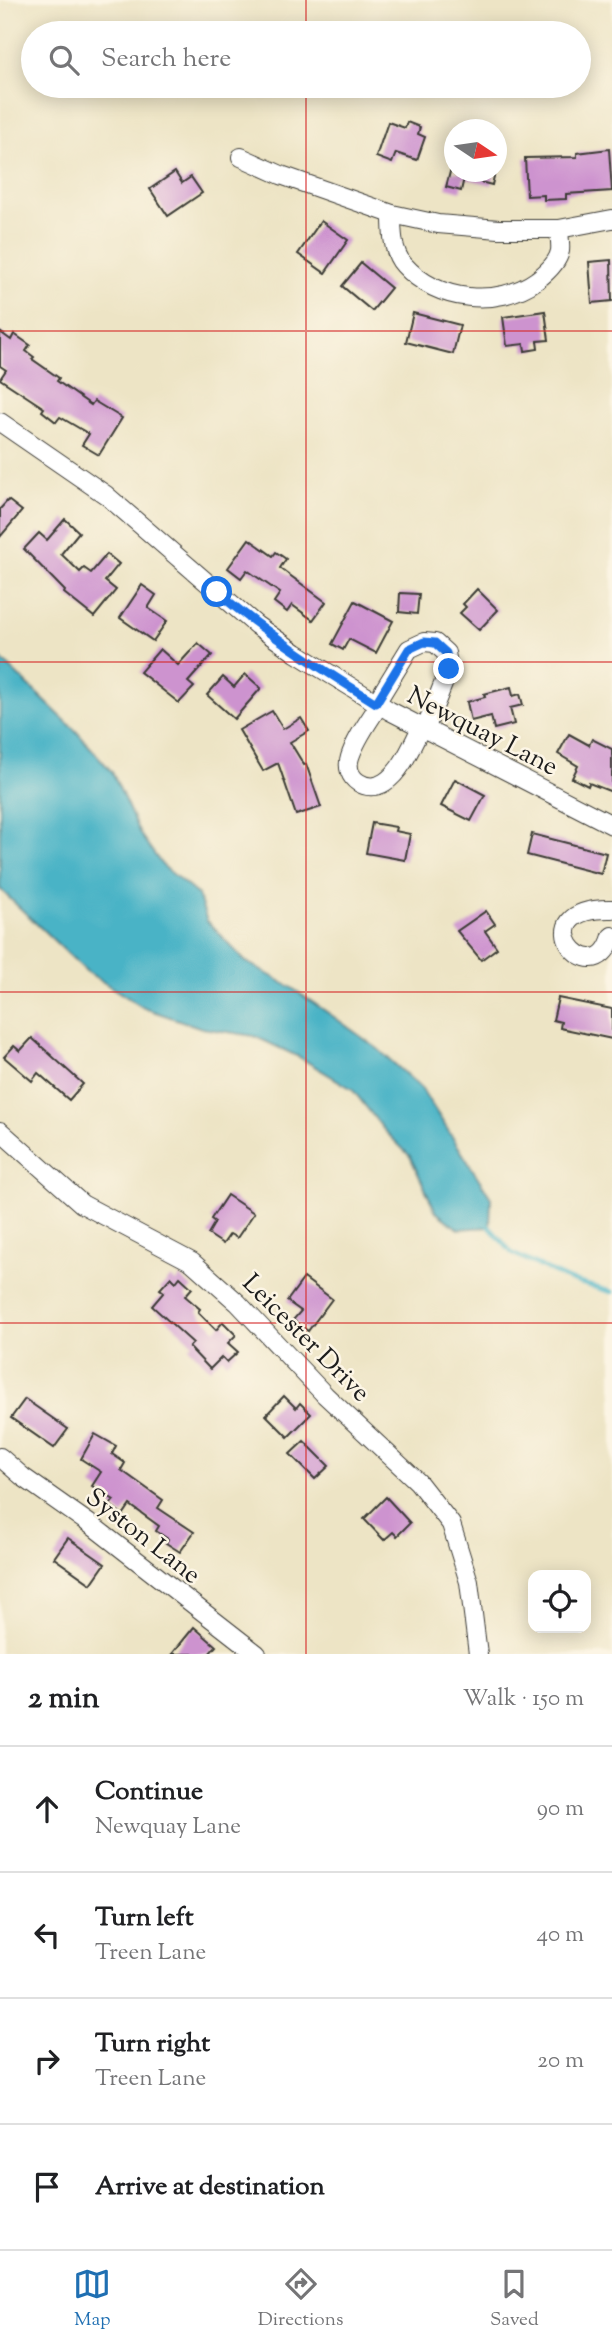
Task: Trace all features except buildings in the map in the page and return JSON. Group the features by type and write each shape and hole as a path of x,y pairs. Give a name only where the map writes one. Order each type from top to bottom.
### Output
{"street":[{"path":"241,157 281,175 391,214 438,224 499,229 559,229 612,219"},
{"path":"391,214 392,237 402,264 429,285 464,297 499,297 522,290 547,272 560,252 559,229"},
{"name":"Newquay Lane","path":"0,422 106,495 256,625 377,704 612,825"},
{"path":"424,642 435,643 446,653 449,669 423,729 387,781 373,788 359,784 350,774 349,759 377,704 409,649 424,642"},
{"path":"612,909 579,913 568,923 565,935 569,947 579,955 590,958 603,953 612,936"},
{"name":"Leicester Drive","path":"0,1131 82,1204 192,1262 238,1303 325,1395 418,1482 451,1524 469,1582 478,1654"},
{"name":"Syston Lane","path":"0,1457 257,1654"}],"water":[{"path":"0,658 76,731 112,772 140,834 162,865 198,895 207,921 245,961 292,988 334,1017 378,1049 421,1088 491,1198 490,1227 458,1229 436,1212 410,1156 385,1131 352,1089 299,1057 254,1036 202,1028 144,1008 86,971 0,889"}],"waterway":[{"path":"487,1224 512,1253 569,1280 612,1292"}],"route":[{"path":"217,592 256,625 296,653 376,703 409,649 424,642 435,643 446,653 449,669"}]}
